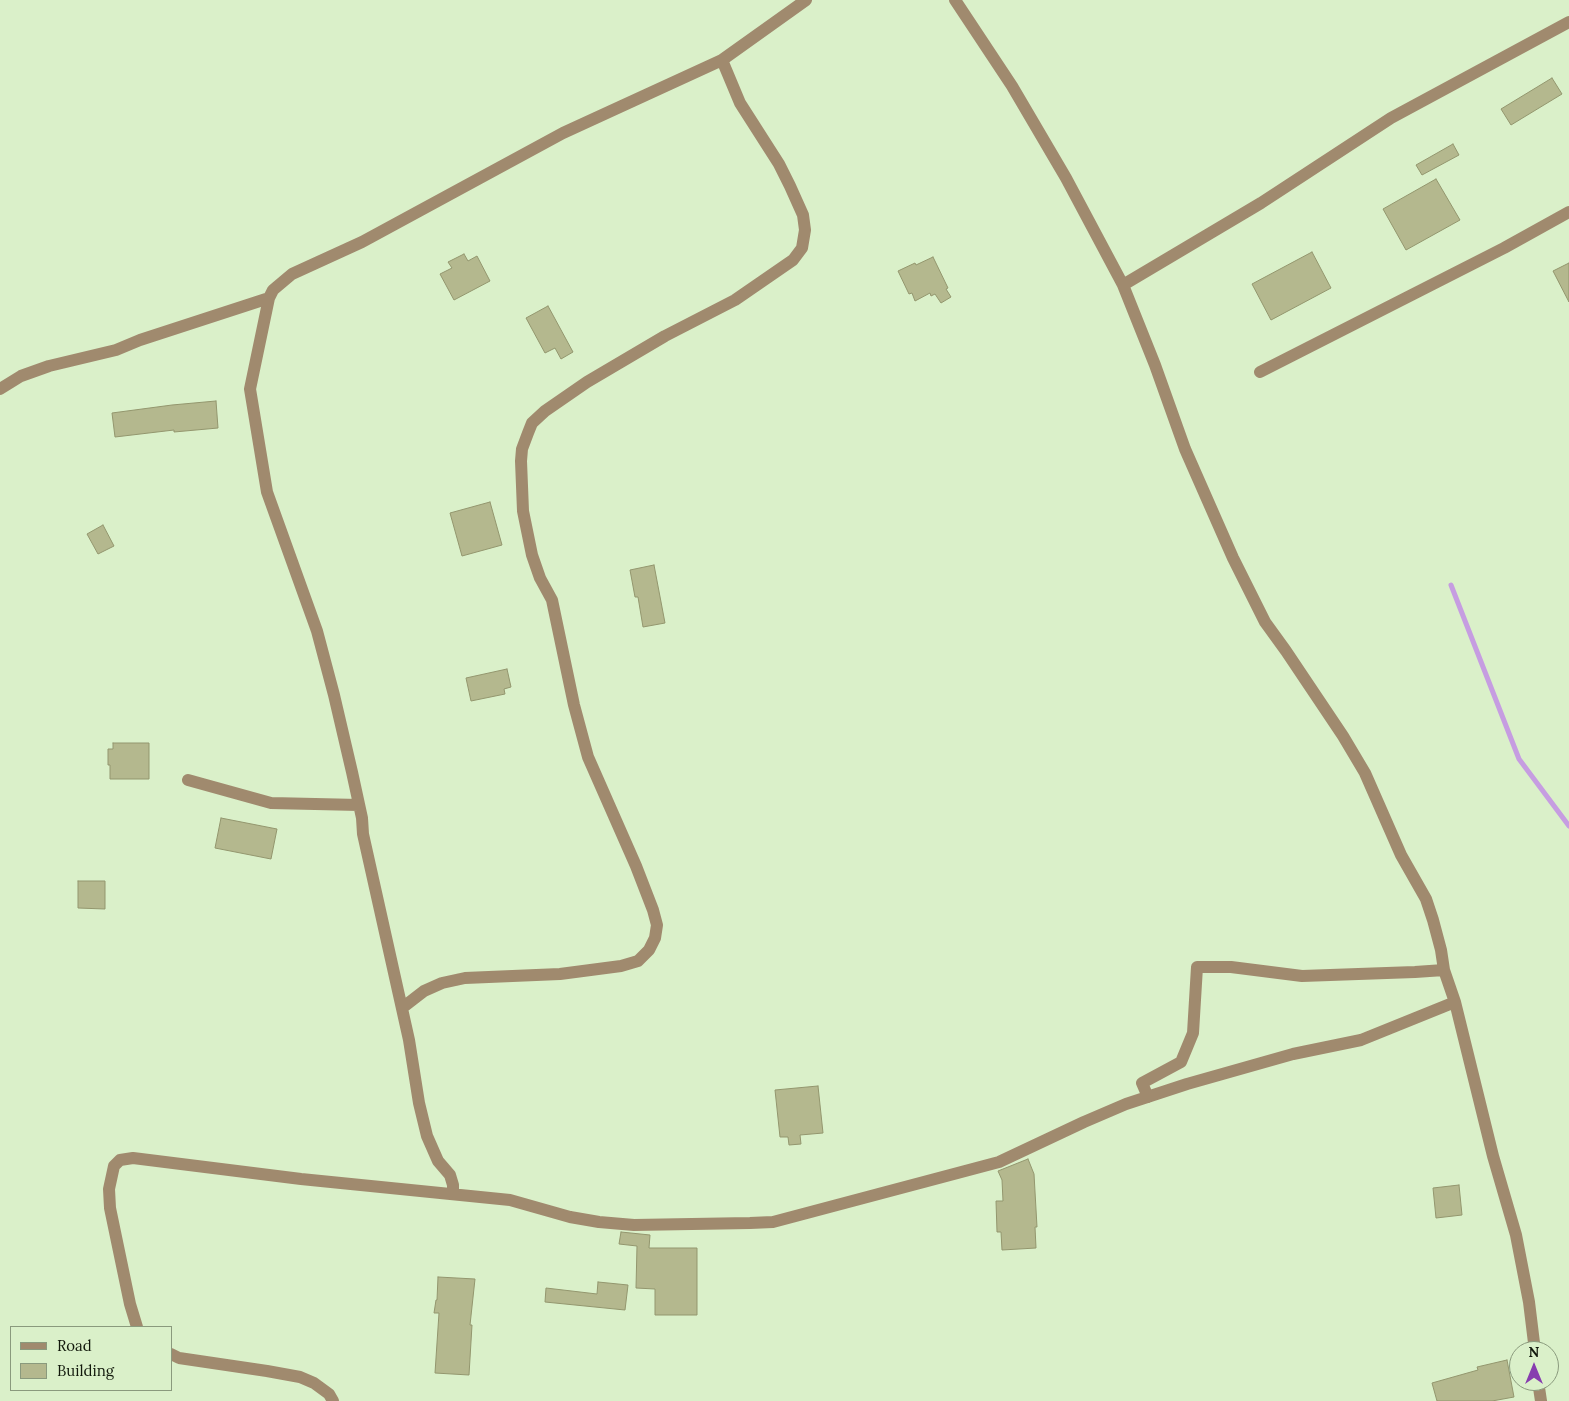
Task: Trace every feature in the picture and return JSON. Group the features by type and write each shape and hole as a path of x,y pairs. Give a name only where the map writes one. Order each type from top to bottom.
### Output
{"street":[{"path":"453,1194 453,1184 450,1175 438,1161 427,1136 419,1103 409,1040 334,695 316,631 267,492 250,389 269,298 273,290 292,274 362,242 563,133 722,60 806,0"},
{"path":"955,0 1017,94 1066,178 1123,285 1155,365 1185,449 1233,558 1265,622 1343,736 1365,773 1401,855 1426,899 1435,927 1444,970 1455,1002 1493,1156 1516,1235 1529,1302 1534,1341"},
{"path":"1123,285 1261,203 1392,118 1569,22"},
{"path":"402,1008 424,991 442,983 465,978 560,974 621,966 638,961 649,950 655,938 657,925 653,910 636,866 588,757 574,705 552,600 540,578 532,556 523,511 521,461 522,449 532,423 545,410 587,382 665,336 735,300 793,260 802,248 805,230 803,216 797,200 779,164 740,103 722,60"},
{"path":"1260,372 1569,212"},
{"path":"0,389 21,376 40,369 116,350 140,340 269,298"},
{"path":"188,780 271,803 359,805"},
{"path":"1148,1097 1142,1084 1181,1062 1192,1033 1198,967 1231,967 1302,976 1444,970"},
{"path":"137,1326 128,1295 110,1208 110,1189 114,1166 120,1160 133,1158 301,1179 510,1200 570,1217 599,1222 634,1225 773,1222 998,1162 1126,1104 1187,1084 1293,1054 1360,1040 1455,1002"},
{"path":"172,1354 179,1358 300,1377 314,1383 329,1394 333,1401"}],"building":[{"path":"1552,78 1562,94 1511,125 1501,109"},
{"path":"1453,144 1459,155 1422,175 1416,165"},
{"path":"1436,179 1460,220 1406,250 1383,209"},
{"path":"1312,252 1331,288 1271,320 1252,284"},
{"path":"464,254 468,261 477,256 490,281 454,300 440,274 452,268 448,262"},
{"path":"933,257 951,297 941,303 935,294 931,296 930,293 915,301 912,293 909,294 898,271"},
{"path":"1569,263 1569,302 1553,271"},
{"path":"548,306 573,352 561,359 555,348 545,353 526,318"},
{"path":"216,401 218,428 174,432 174,430 115,437 112,413"},
{"path":"490,502 502,545 462,556 450,513"},
{"path":"103,525 114,546 98,554 87,534"},
{"path":"654,565 665,623 643,627 638,597 635,597 630,570"},
{"path":"507,669 511,687 504,689 505,694 471,701 466,678"},
{"path":"113,743 149,743 149,779 110,779 108,749 113,749"},
{"path":"221,818 277,829 271,859 215,848"},
{"path":"78,881 105,881 105,909 78,908"},
{"path":"818,1086 823,1133 800,1135 801,1144 789,1145 788,1137 780,1137 775,1090"},
{"path":"1028,1159 1034,1174 1037,1227 1035,1227 1036,1248 1002,1250 1001,1232 997,1232 996,1201 1003,1201 1002,1180 998,1171"},
{"path":"1459,1185 1462,1215 1436,1218 1433,1188"},
{"path":"621,1232 650,1235 649,1248 697,1248 697,1315 655,1315 655,1289 636,1288 637,1246 619,1244"},
{"path":"438,1277 475,1279 470,1325 472,1325 469,1375 435,1373 439,1313 434,1313 437,1300"},
{"path":"598,1282 628,1285 625,1310 545,1302 546,1288 597,1294"},
{"path":"1507,1360 1509,1391 1513,1391 1514,1397 1492,1401 1437,1401 1432,1383 1478,1370 1477,1367"}],"waterway":[{"path":"1451,585 1519,759 1569,826"}]}
